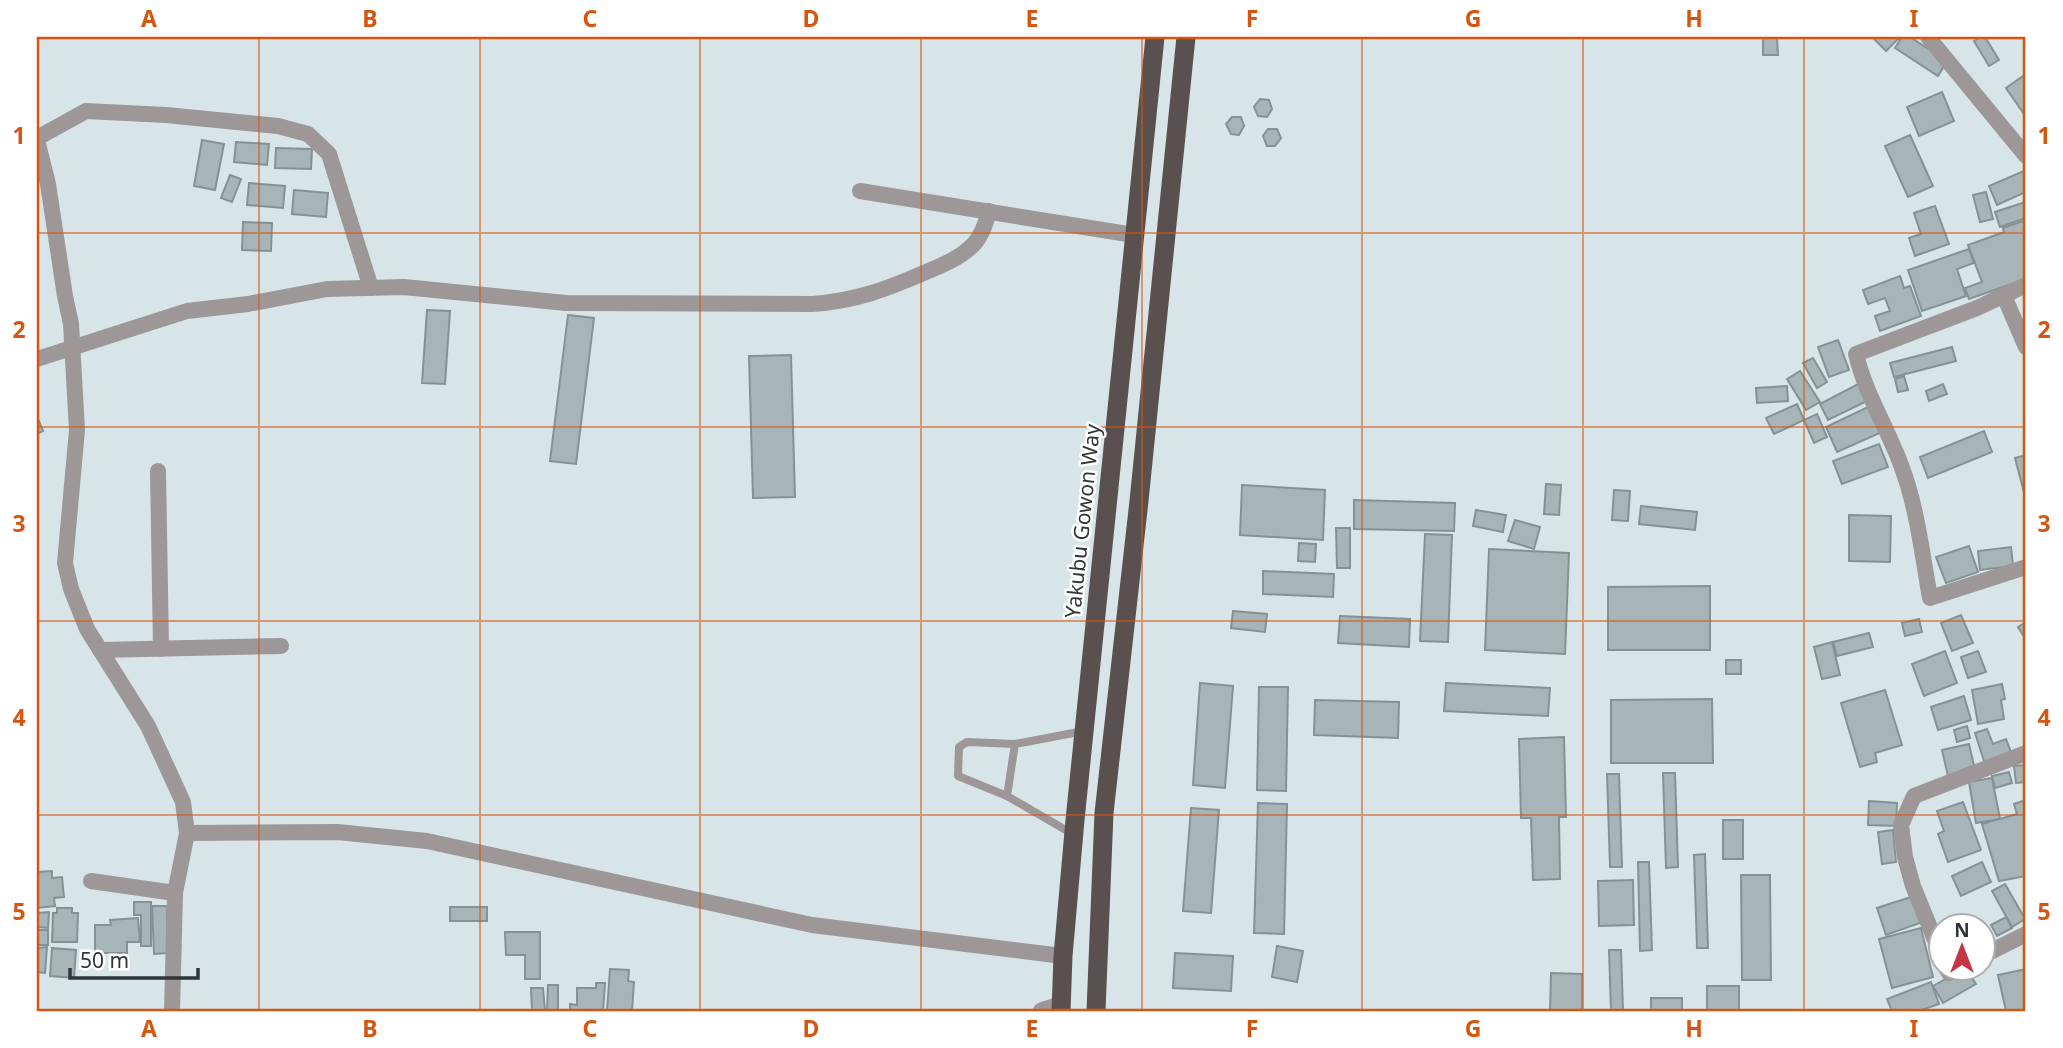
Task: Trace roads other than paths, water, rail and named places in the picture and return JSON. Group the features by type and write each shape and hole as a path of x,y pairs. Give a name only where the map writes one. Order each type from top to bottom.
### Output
{"highway":[{"name":"Yakubu Gowon Way","path":"1061,1008 1074,834 1155,37"},
{"path":"1096,1011 1104,813 1186,37"},
{"path":"1124,335 1156,337"}],"street":[{"path":"1928,37 2026,156"},
{"path":"172,1011 175,893 187,833 183,802 148,726 87,629 71,589 65,563 77,430 71,324 48,184 37,139 86,111 166,114 278,126 308,134 329,154 371,288"},
{"path":"860,191 1134,235"},
{"path":"37,359 187,311 248,304 327,289 404,287 566,303 844,302 883,291 953,260 975,244 985,226 989,211"},
{"path":"2026,285 1977,308 1856,354 1860,372 1901,465 1914,506 1930,598 2026,567"},
{"path":"2004,296 2026,347"},
{"path":"158,471 161,649"},
{"path":"100,650 281,646"},
{"path":"1926,917 1905,857 1901,825 1914,796 2026,753"},
{"path":"187,833 337,832 427,841 812,925 1063,956"},
{"path":"91,881 175,893"},
{"path":"1996,949 2026,934"},
{"path":"1042,1011 1061,1008"}],"lane":[{"path":"1074,834 1007,796 958,776 959,747 967,742 1015,744 1084,731"},
{"path":"1007,796 1015,744"}]}
